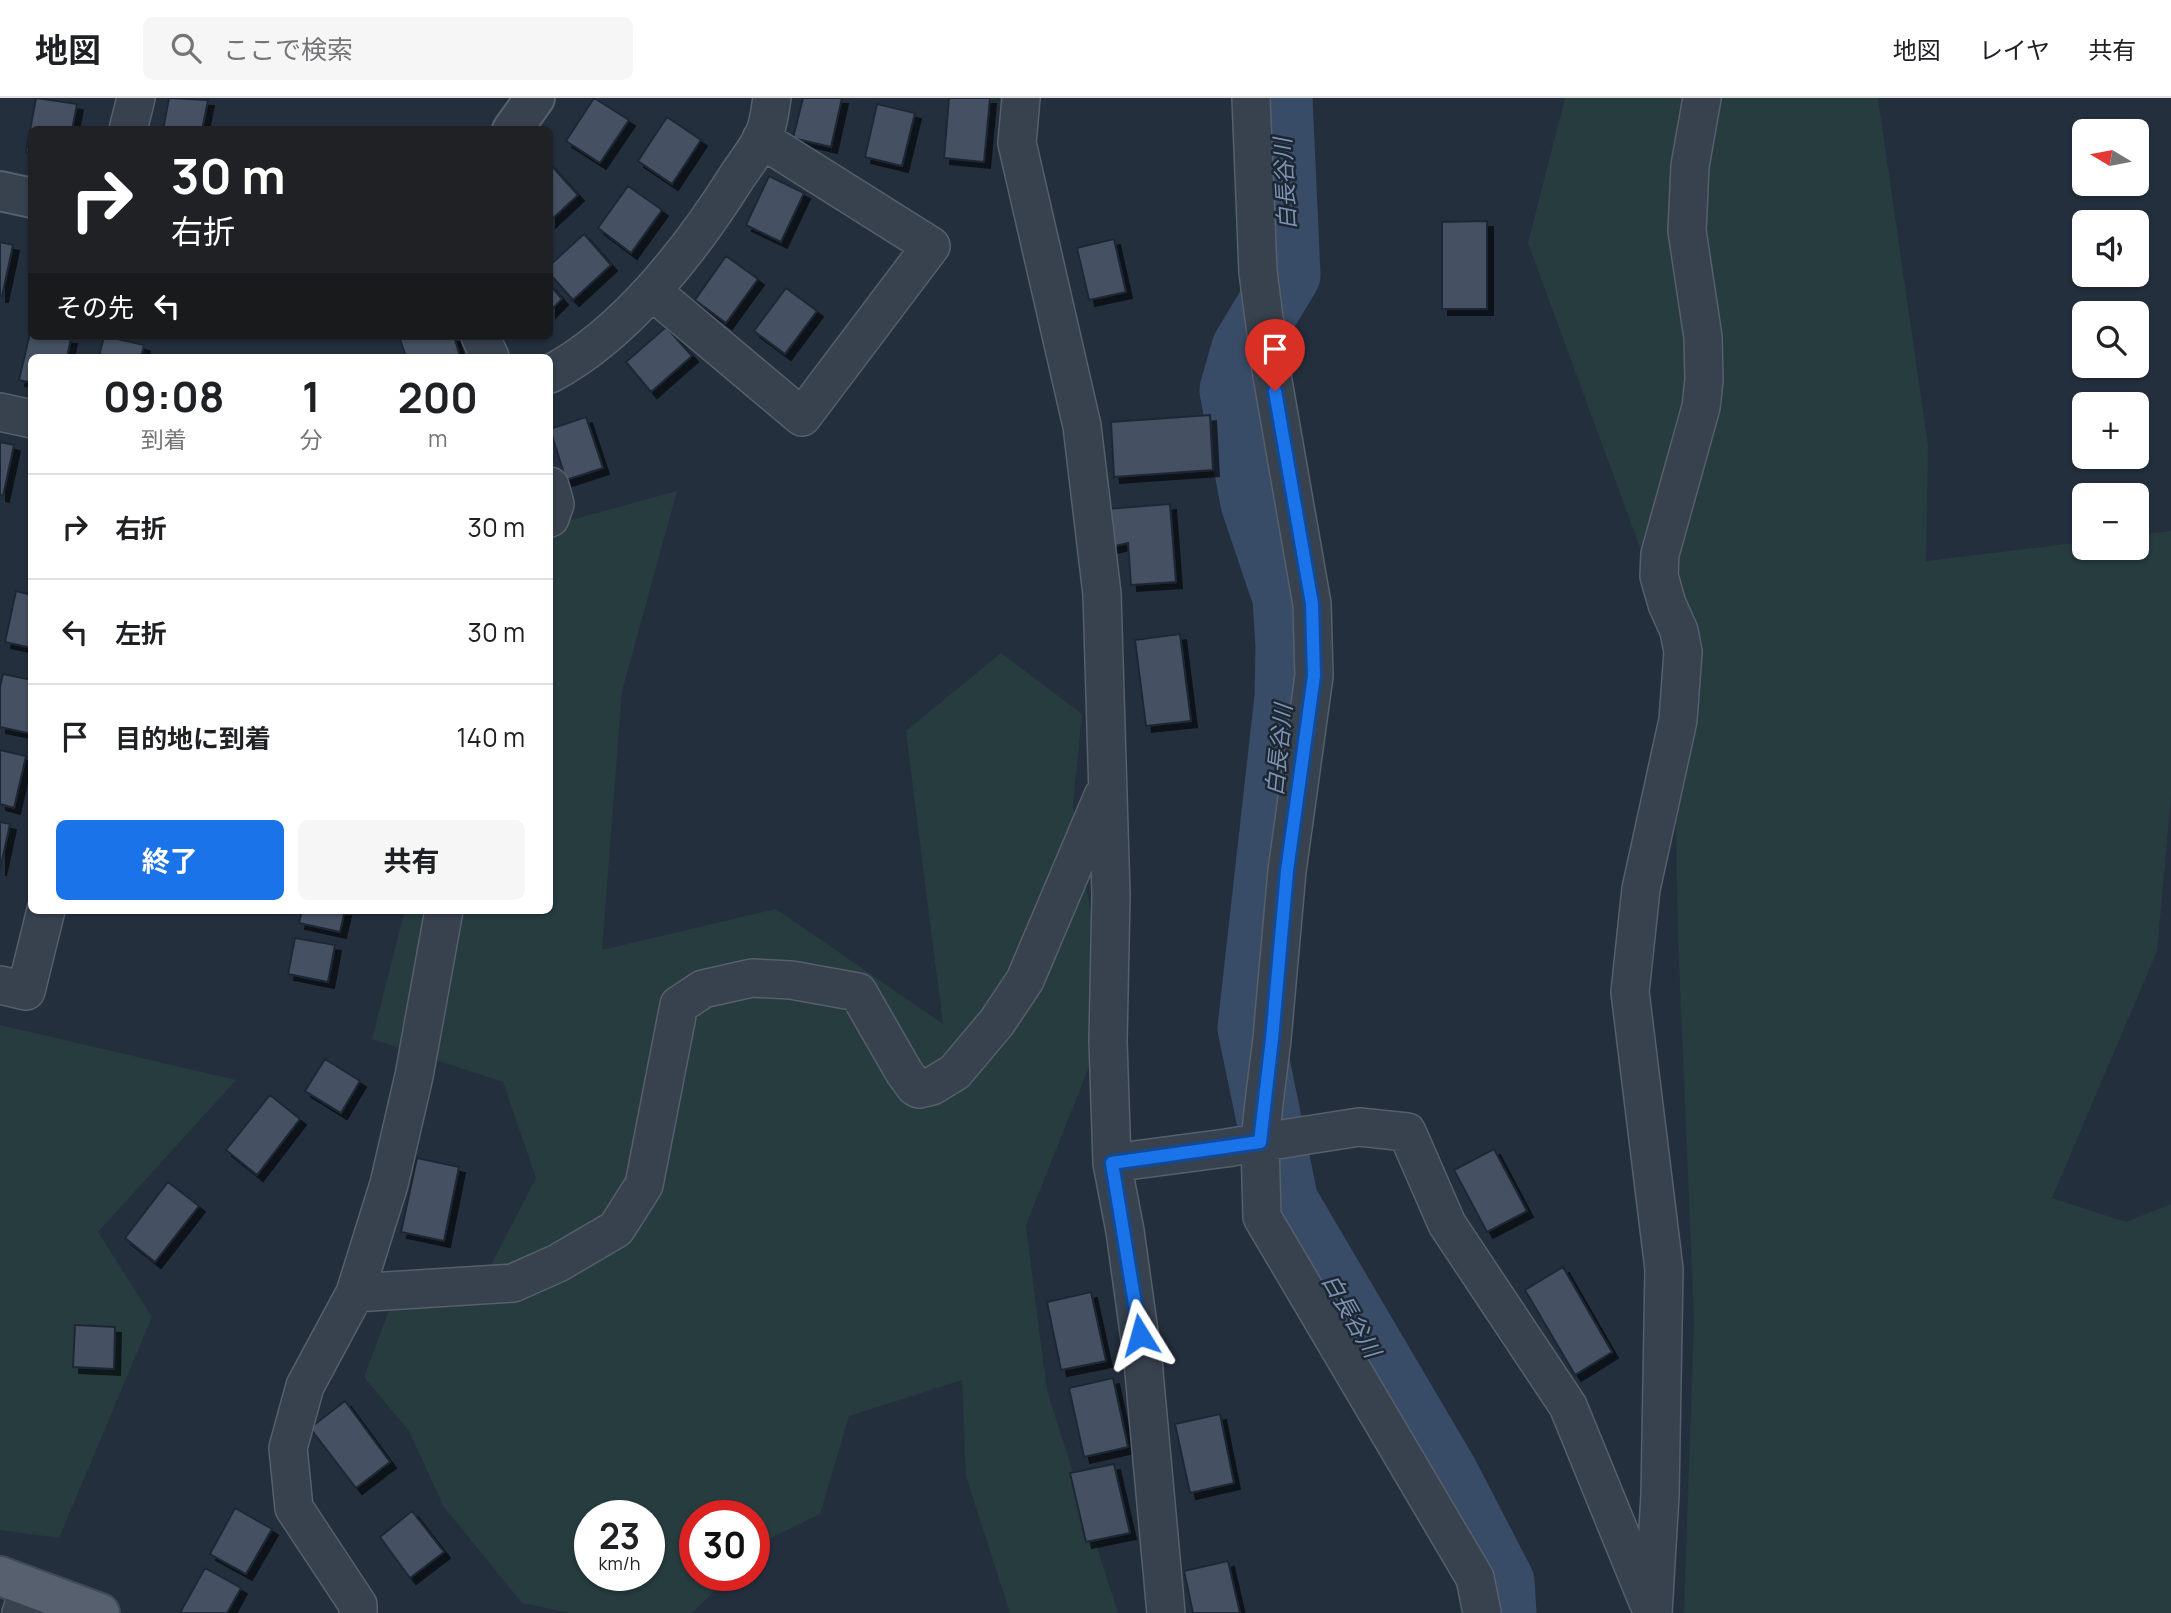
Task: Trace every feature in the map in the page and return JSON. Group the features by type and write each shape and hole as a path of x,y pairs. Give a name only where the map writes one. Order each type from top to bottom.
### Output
{"main road":[{"path":"18,1592 100,1613"}],"street":[{"path":"129,126 136,98"},
{"path":"515,126 535,98"},
{"path":"553,372 575,360 652,291 685,252 764,134 772,98"},
{"path":"1021,98 1017,143 1082,426 1102,594 1111,895 1108,1041 1112,1163 1125,1231 1143,1361 1166,1613"},
{"path":"1251,98 1258,272 1270,364 1312,604 1314,676 1287,871 1260,1142 1262,1217 1475,1578 1482,1613"},
{"path":"1653,1613 1660,1494 1664,1269 1630,992 1641,889 1678,720 1683,652 1679,631 1659,576 1660,554 1702,407 1703,337 1686,231 1690,166 1702,98"},
{"path":"652,291 802,417 931,246 761,139"},
{"path":"0,191 28,197"},
{"path":"0,412 28,418"},
{"path":"355,1293 513,1283 558,1263 616,1229 644,1185 679,1005 703,989 752,978 791,980 858,992 915,1087 919,1089 932,1086 955,1072 997,1022 1025,980 1108,785"},
{"path":"0,985 26,991 45,914"},
{"path":"358,1613 358,1605 293,1508 288,1448 305,1385 355,1293 389,1184 415,1076 443,914"},
{"path":"1112,1163 1359,1127 1407,1132 1447,1224 1568,1406 1653,1613"}],"green space":[{"path":"1565,98 1878,98 1928,446 1926,561 2072,543 2072,560 2149,560 2149,534 2171,531 2171,798 2157,951 2052,1198 2126,1222 2171,1204 2171,1613 1684,1613 1694,1320 1678,938 1676,824 1685,747 1698,705 1528,243"},
{"path":"677,491 622,691 602,950 776,909 943,1024 906,731 1001,653 1082,714 1073,805 1108,1019 1026,1225 1047,1391 1118,1613 1010,1613 966,1476 962,1380 849,1416 820,1514 770,1539 770,1500 679,1500 679,1591 714,1591 692,1613 570,1613 522,1603 444,1507 409,1431 364,1377 401,1279 490,1267 536,1178 503,1082 372,1039 404,914 553,914 553,521 564,522"},
{"path":"0,1025 236,1080 98,1232 152,1317 59,1538 0,1530"}],"building":[{"path":"36,98 77,104 73,126 31,126"},
{"path":"169,98 208,100 203,126 164,126"},
{"path":"594,98 629,120 600,163 566,141"},
{"path":"803,98 842,98 831,147 793,138"},
{"path":"949,98 990,98 984,162 944,158"},
{"path":"877,104 915,113 902,166 865,157"},
{"path":"667,117 701,140 672,184 638,161"},
{"path":"553,167 578,195 553,218"},
{"path":"769,176 804,193 781,242 746,225"},
{"path":"628,186 662,210 631,253 598,228"},
{"path":"1487,221 1487,309 1442,309 1442,222"},
{"path":"584,234 611,265 573,300 553,277 553,262"},
{"path":"1114,239 1126,292 1089,300 1077,248"},
{"path":"0,242 13,245 2,296 0,296"},
{"path":"726,256 758,279 726,323 695,300"},
{"path":"553,288 562,299 553,308"},
{"path":"786,288 817,311 785,354 754,331"},
{"path":"666,327 692,356 651,392 626,362"},
{"path":"28,340 71,340 68,354 28,354 28,382 19,380"},
{"path":"103,340 122,340 144,345 142,354 100,354"},
{"path":"400,340 455,340 459,354 405,354"},
{"path":"1210,415 1213,470 1114,477 1111,422"},
{"path":"586,417 603,468 566,480 553,439 553,428"},
{"path":"0,442 14,445 3,496 0,495"},
{"path":"1170,504 1176,582 1131,585 1128,543 1111,547 1107,509"},
{"path":"16,591 28,594 28,647 5,642"},
{"path":"1180,634 1191,721 1146,726 1135,640"},
{"path":"3,674 28,679 28,733 0,727 0,687"},
{"path":"0,750 26,756 14,808 0,804"},
{"path":"0,822 10,824 0,870"},
{"path":"301,914 344,914 340,932 299,923"},
{"path":"295,938 335,945 328,982 288,974"},
{"path":"325,1059 360,1081 341,1113 305,1091"},
{"path":"270,1095 300,1119 257,1175 226,1150"},
{"path":"1494,1149 1527,1211 1487,1232 1454,1170"},
{"path":"417,1158 459,1167 444,1241 401,1232"},
{"path":"168,1182 199,1206 155,1262 125,1238"},
{"path":"1563,1267 1612,1352 1575,1375 1525,1290"},
{"path":"1091,1292 1106,1361 1061,1370 1047,1302"},
{"path":"75,1325 115,1327 114,1369 73,1367"},
{"path":"1113,1378 1128,1447 1084,1457 1069,1388"},
{"path":"345,1401 390,1462 356,1488 310,1428"},
{"path":"1220,1414 1234,1483 1190,1493 1175,1424"},
{"path":"1114,1464 1130,1533 1086,1542 1070,1473"},
{"path":"235,1508 272,1529 246,1574 210,1554"},
{"path":"412,1511 444,1552 410,1578 380,1537"},
{"path":"1228,1561 1240,1613 1193,1613 1184,1571"},
{"path":"205,1568 241,1588 227,1613 180,1613"}],"waterway":[{"name":"白長谷川","path":"1280,98 1288,275 1244,348 1232,390 1253,503 1285,598 1288,646 1287,697 1250,1028 1286,1202 1446,1474 1502,1582 1504,1613"}],"route":[{"path":"1140,1335 1112,1163 1260,1142 1287,871 1314,676 1312,604 1275,391"}]}
